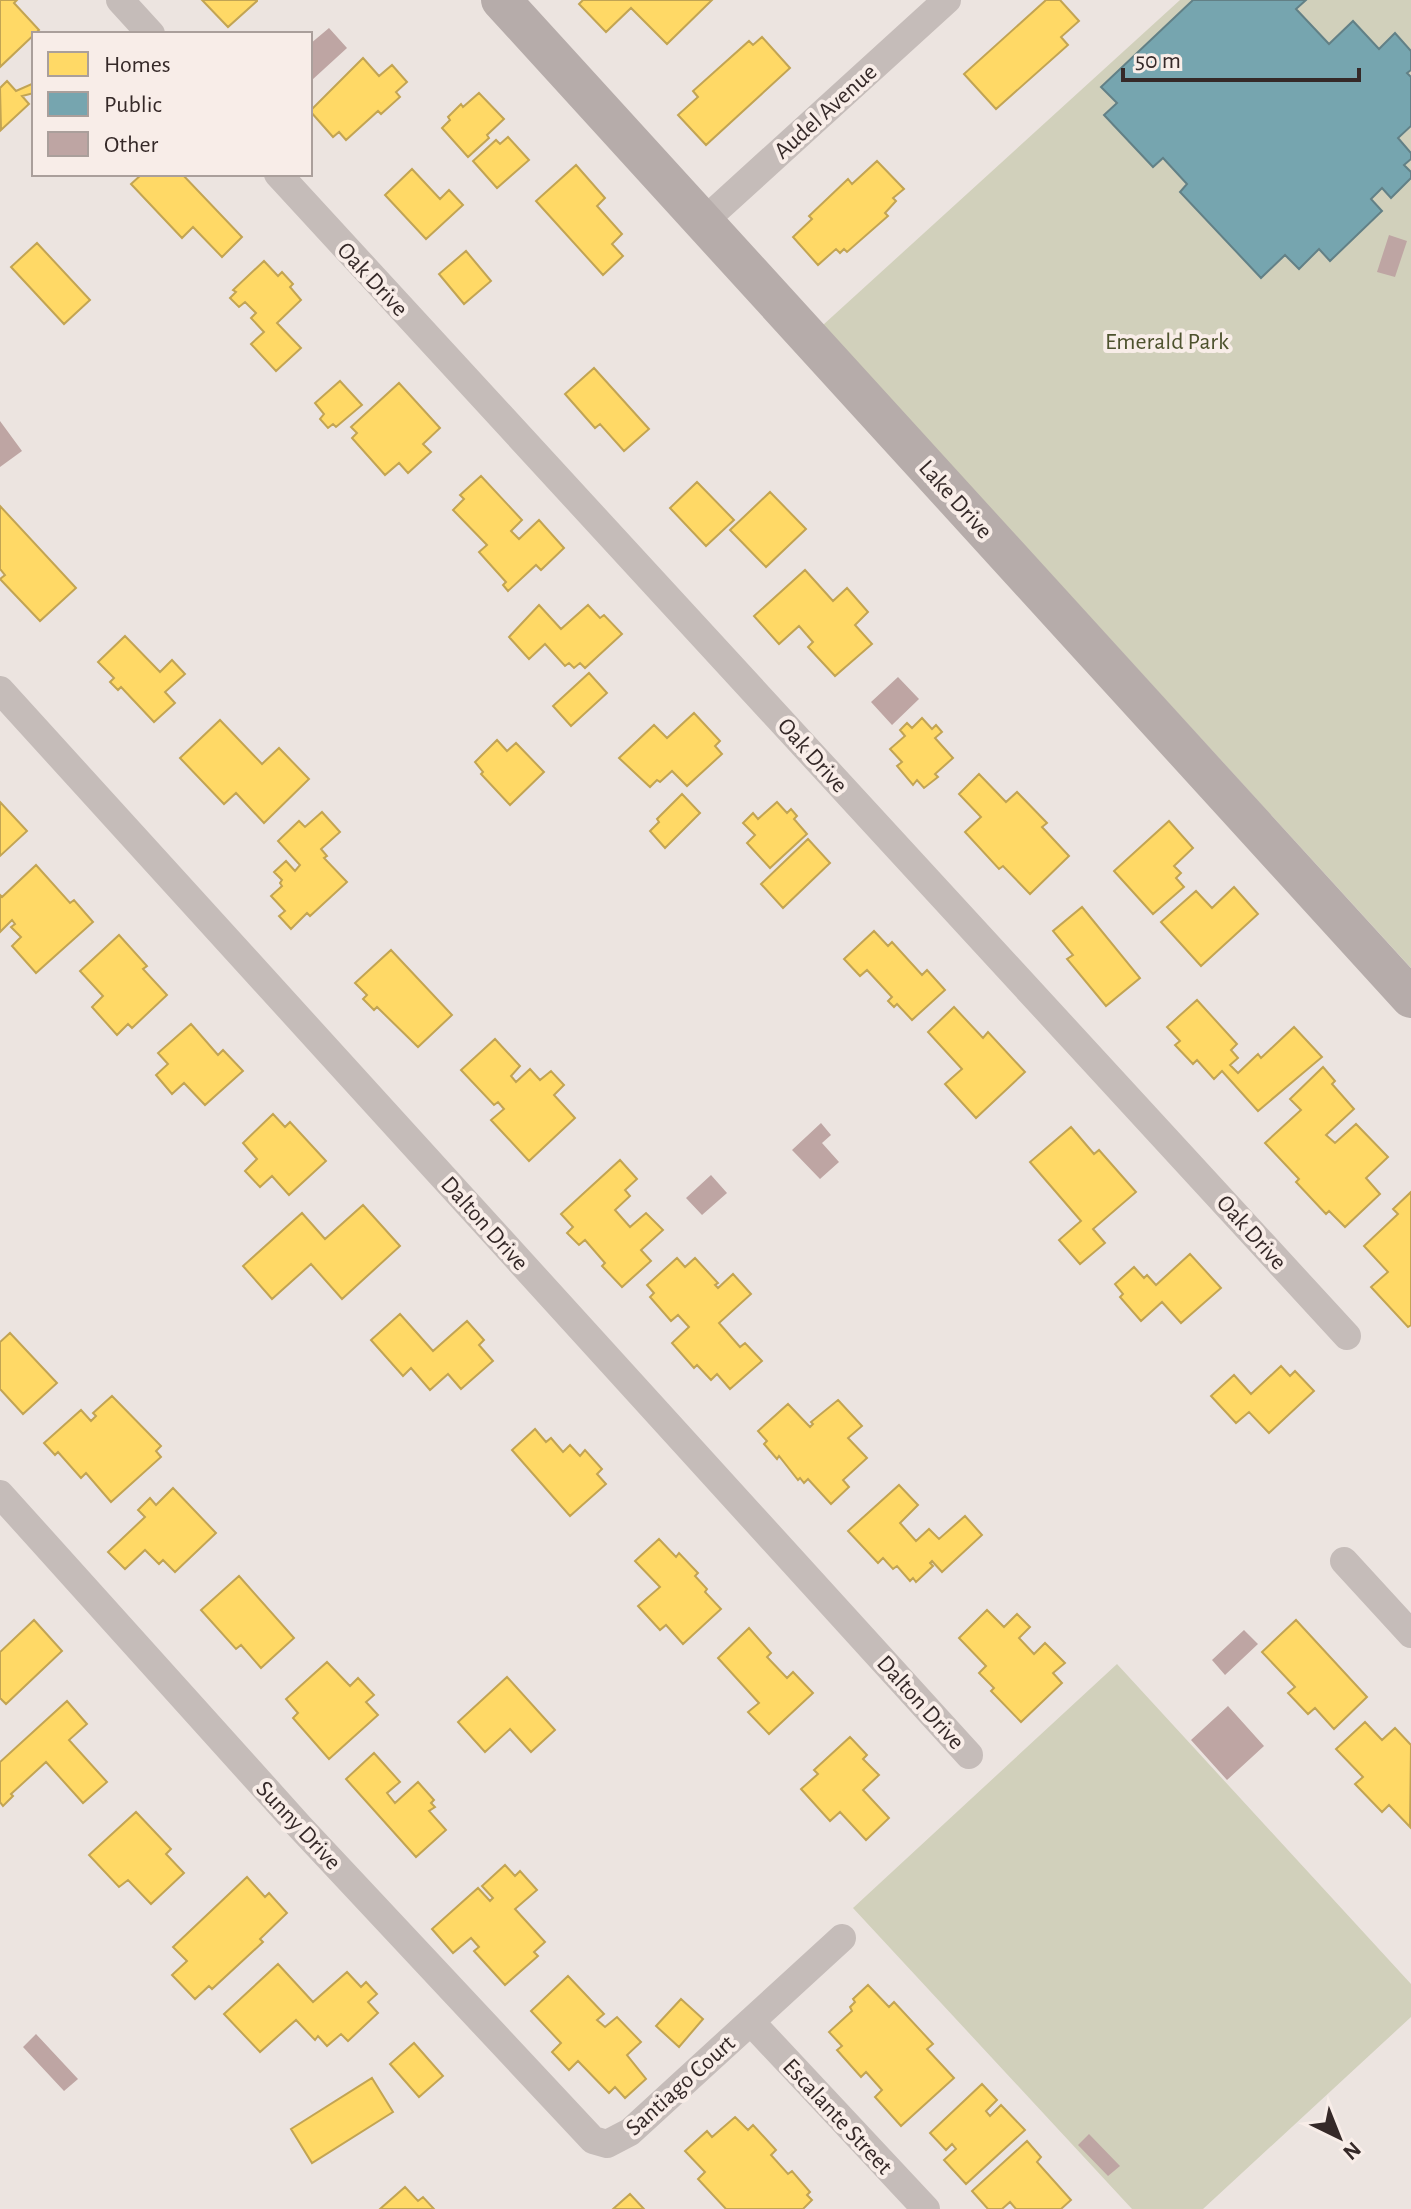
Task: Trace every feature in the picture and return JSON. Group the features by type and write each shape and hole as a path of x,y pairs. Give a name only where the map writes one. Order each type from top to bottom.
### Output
{"street":[{"path":"120,0 149,32"},
{"name":"Lake Drive","path":"501,0 1411,998"},
{"name":"Audel Avenue","path":"703,222 947,0"},
{"name":"Oak Drive","path":"280,176 1347,1336"},
{"name":"Dalton Drive","path":"0,690 969,1755"},
{"name":"Sunny Drive","path":"0,1494 300,1827 587,2135 607,2144"},
{"path":"1344,1561 1411,1634"},
{"name":"Santiago Court","path":"607,2144 630,2132 842,1938"},
{"name":"Escalante Street","path":"751,2022 926,2209"}],"green space":[{"name":"Emerald Park","path":"1180,0 1411,0 1411,968 823,325"},
{"path":"1117,1664 1411,1984 1411,2017 1203,2209 1132,2209 853,1908"}],"building: Homes":[{"path":"0,0 17,0 14,3 39,30 32,32 32,37 0,67"},
{"path":"202,0 257,0 257,1 228,27"},
{"path":"583,0 712,0 667,44 631,8 606,32 579,4"},
{"path":"1046,0 1060,0 1079,21 1061,37 1068,45 996,109 964,74"},
{"path":"762,37 790,68 706,145 678,115 698,97 693,91 749,41 753,45"},
{"path":"363,58 379,76 392,65 407,82 396,92 400,97 381,114 378,111 346,140 339,132 333,137 312,113 312,109"},
{"path":"7,81 16,91 32,84 32,94 22,96 29,104 1,130 0,88"},
{"path":"479,93 504,119 468,157 442,128 461,104 463,107"},
{"path":"508,137 529,160 497,188 473,161 496,140 500,144"},
{"path":"877,161 904,189 893,198 896,201 885,213 888,216 847,252 844,249 840,253 836,249 818,265 793,237 812,219 809,216 848,179 852,184"},
{"path":"576,165 605,198 597,206 622,234 612,244 623,256 603,275 536,201"},
{"path":"412,169 440,199 449,190 463,205 426,239 385,195"},
{"path":"140,176 184,176 242,237 222,257 193,227 182,238 131,184"},
{"path":"37,243 90,300 64,324 11,267"},
{"path":"466,251 491,281 464,304 439,274"},
{"path":"264,261 278,276 282,272 301,300 277,323 301,348 276,371 251,344 264,332 251,318 256,313 245,302 239,307 230,298 236,292 233,290"},
{"path":"594,368 649,429 624,451 600,424 595,428 565,394"},
{"path":"340,381 362,405 336,427 333,424 328,428 320,419 324,414 315,403"},
{"path":"399,383 440,428 423,444 431,452 408,473 399,463 385,475 352,438 357,433 351,427"},
{"path":"481,476 522,520 511,531 519,539 539,520 564,548 541,570 536,565 508,591 503,585 506,582 479,552 487,545 453,510 464,499 460,495"},
{"path":"697,482 734,520 706,546 670,508"},
{"path":"770,492 806,529 766,567 730,530"},
{"path":"0,506 76,588 40,621 0,579 5,575 0,569"},
{"path":"805,570 833,601 847,588 868,612 855,625 872,644 835,676 808,647 813,642 799,626 779,644 754,616"},
{"path":"539,605 561,629 588,605 600,618 604,615 622,634 585,668 580,663 574,668 569,663 565,666 545,644 529,659 509,637"},
{"path":"125,636 160,672 172,660 185,674 165,692 175,703 154,722 121,687 118,690 110,682 114,678 98,662"},
{"path":"589,673 607,693 571,726 553,706"},
{"path":"694,713 720,741 715,746 722,754 687,786 672,771 650,787 619,758 654,725 667,738"},
{"path":"922,718 932,729 936,725 942,732 935,738 953,758 935,774 938,777 924,788 917,780 913,785 897,766 902,762 890,749 905,736 900,730 907,723 912,728"},
{"path":"220,720 262,764 279,748 309,779 264,823 236,793 224,804 180,758"},
{"path":"497,740 507,751 516,743 544,772 510,805 481,774 483,772 475,762"},
{"path":"979,774 1006,802 1017,792 1047,823 1042,827 1069,856 1030,894 1003,866 999,869 965,832 981,817 959,794"},
{"path":"682,794 700,813 665,848 650,831 659,822 657,819"},
{"path":"0,802 27,831 0,856"},
{"path":"777,802 787,813 791,809 797,816 794,819 807,834 770,868 747,843 755,835 743,823 753,813 758,819"},
{"path":"322,812 340,832 321,849 327,856 324,858 347,882 291,929 279,916 285,911 271,896 282,886 282,880 274,872 286,861 295,871 300,865 278,841 299,821 305,827"},
{"path":"1169,821 1193,848 1174,866 1181,873 1176,878 1184,887 1153,914 1114,871"},
{"path":"808,839 830,863 783,908 761,884"},
{"path":"36,865 70,903 74,900 93,922 36,973 12,946 21,937 11,927 15,924 12,920 0,932 0,895 2,897"},
{"path":"1234,887 1258,914 1201,966 1161,922 1196,891 1212,908"},
{"path":"1082,907 1140,978 1106,1006 1067,959 1073,955 1053,931"},
{"path":"874,931 888,946 892,942 922,975 927,970 945,990 912,1020 897,1004 894,1007 888,1001 892,997 867,970 860,976 844,959"},
{"path":"119,935 147,966 143,969 167,995 132,1028 128,1024 117,1035 92,1007 103,996 80,971"},
{"path":"391,950 452,1015 418,1047 377,1007 374,1010 363,999 367,995 355,983"},
{"path":"1197,1000 1237,1044 1231,1050 1238,1058 1230,1065 1238,1073 1258,1054 1261,1058 1294,1027 1322,1057 1258,1111 1222,1071 1214,1079 1197,1060 1193,1064 1175,1045 1180,1041 1167,1027"},
{"path":"954,1007 983,1038 988,1032 1025,1072 976,1118 945,1084 962,1069 928,1032"},
{"path":"191,1024 218,1055 223,1050 243,1071 205,1105 184,1083 172,1094 156,1075 168,1064 158,1053"},
{"path":"495,1039 520,1066 511,1076 516,1082 530,1069 540,1080 551,1071 564,1085 554,1095 575,1118 529,1161 491,1120 504,1109 498,1102 494,1105 461,1070"},
{"path":"1323,1067 1335,1081 1332,1084 1354,1109 1326,1135 1335,1143 1356,1124 1388,1157 1366,1178 1380,1194 1345,1227 1329,1211 1326,1214 1265,1143 1301,1110 1290,1099"},
{"path":"273,1114 285,1127 290,1122 326,1161 289,1195 272,1176 260,1187 245,1171 257,1159 243,1143"},
{"path":"1071,1127 1094,1154 1099,1150 1136,1192 1093,1229 1105,1243 1080,1264 1059,1240 1081,1221 1030,1162"},
{"path":"620,1160 637,1179 625,1190 630,1196 615,1210 630,1227 646,1213 663,1230 641,1250 651,1261 622,1287 602,1266 605,1263 585,1240 579,1245 567,1233 573,1227 561,1214"},
{"path":"1411,1192 1411,1325 1408,1327 1371,1287 1388,1272 1364,1246 1398,1214 1393,1209"},
{"path":"363,1205 400,1246 342,1299 311,1264 272,1299 243,1266 302,1213 325,1239"},
{"path":"1190,1254 1221,1288 1181,1323 1162,1302 1141,1321 1120,1297 1123,1294 1115,1284 1134,1267 1156,1285"},
{"path":"677,1258 685,1267 695,1258 718,1283 715,1285 718,1288 733,1274 751,1294 719,1323 740,1347 745,1343 762,1361 730,1389 717,1374 711,1380 697,1365 694,1368 672,1343 689,1327 678,1315 671,1321 650,1297 654,1293 647,1285"},
{"path":"400,1314 433,1351 467,1321 484,1340 479,1345 493,1361 461,1389 448,1374 430,1390 411,1368 403,1376 371,1340"},
{"path":"10,1333 57,1383 23,1414 0,1389 0,1342"},
{"path":"1281,1366 1290,1376 1295,1371 1314,1391 1269,1433 1249,1412 1236,1423 1211,1396 1234,1375 1251,1394"},
{"path":"112,1396 161,1446 156,1451 161,1457 111,1502 86,1473 81,1478 58,1452 55,1455 44,1443 81,1410 91,1421 96,1416 93,1413"},
{"path":"838,1400 862,1426 848,1438 867,1458 843,1480 849,1487 831,1504 808,1479 804,1483 800,1478 798,1480 779,1456 777,1459 758,1431 788,1404 810,1427 811,1422"},
{"path":"535,1429 546,1442 551,1438 563,1452 570,1445 580,1456 585,1450 602,1469 597,1474 606,1484 570,1516 512,1450"},
{"path":"899,1485 918,1505 900,1523 916,1541 929,1529 939,1539 965,1516 982,1535 942,1572 932,1561 933,1566 916,1582 913,1578 910,1581 897,1566 893,1569 883,1558 878,1563 848,1531"},
{"path":"173,1488 216,1533 175,1572 163,1560 159,1564 145,1550 125,1569 108,1552 145,1517 138,1510 150,1498 156,1505"},
{"path":"659,1539 676,1557 679,1553 698,1573 695,1576 707,1589 705,1592 721,1609 683,1644 666,1625 660,1630 638,1606 660,1587 635,1561"},
{"path":"239,1576 294,1638 261,1668 241,1645 236,1649 201,1610"},
{"path":"987,1610 1004,1627 1017,1614 1030,1627 1019,1638 1034,1654 1045,1643 1065,1663 1053,1673 1062,1683 1021,1722 991,1691 994,1688 979,1673 986,1666 959,1638"},
{"path":"34,1620 62,1651 6,1704 0,1698 0,1652"},
{"path":"1296,1620 1367,1697 1334,1729 1315,1708 1308,1714 1288,1693 1295,1687 1262,1652"},
{"path":"749,1628 771,1653 767,1657 787,1678 793,1672 813,1693 769,1734 748,1712 759,1703 718,1658"},
{"path":"327,1662 350,1686 358,1678 374,1695 366,1702 378,1715 329,1759 293,1718 298,1713 286,1699"},
{"path":"507,1677 555,1730 531,1752 510,1729 485,1752 458,1722"},
{"path":"67,1701 87,1724 69,1740 107,1782 83,1803 46,1762 11,1794 13,1796 3,1806 0,1802 0,1762"},
{"path":"1365,1722 1382,1740 1395,1728 1411,1745 1410,1827 1389,1805 1382,1812 1355,1784 1363,1777 1336,1749"},
{"path":"850,1737 867,1755 863,1759 879,1775 863,1790 889,1818 866,1840 840,1812 830,1821 801,1789 818,1774 814,1770"},
{"path":"374,1753 400,1782 387,1793 395,1803 418,1782 434,1800 431,1803 435,1807 429,1811 446,1830 416,1857 346,1779"},
{"path":"136,1812 171,1849 166,1854 184,1873 151,1904 128,1880 119,1887 89,1855"},
{"path":"505,1865 515,1876 520,1871 537,1890 515,1909 545,1942 534,1952 538,1956 505,1985 474,1951 479,1947 471,1938 453,1953 432,1929 478,1888 490,1901 493,1898 482,1886"},
{"path":"247,1877 265,1897 269,1893 287,1913 260,1939 263,1942 212,1989 209,1986 195,1999 172,1975 187,1961 173,1947"},
{"path":"278,1964 313,2002 347,1972 361,1987 366,1982 377,1994 368,2002 378,2013 348,2041 341,2034 327,2046 318,2036 315,2040 296,2020 260,2052 224,2014"},
{"path":"568,1976 604,2014 597,2020 605,2027 617,2017 641,2042 627,2055 646,2079 625,2098 615,2087 609,2093 578,2061 569,2070 552,2052 561,2043 531,2011"},
{"path":"868,1985 889,2007 894,2002 933,2044 927,2049 954,2078 901,2126 875,2097 882,2090 866,2072 861,2077 837,2050 842,2046 829,2032 852,2011 853,1999"},
{"path":"681,1999 703,2019 679,2047 656,2026"},
{"path":"414,2043 443,2076 419,2097 390,2064"},
{"path":"372,2078 393,2112 312,2163 291,2129"},
{"path":"982,2084 997,2100 986,2111 990,2116 1001,2105 1025,2130 966,2184 944,2160 956,2149 952,2144 946,2150 930,2133"},
{"path":"735,2117 748,2130 753,2125 776,2150 771,2155 788,2174 792,2171 810,2192 807,2195 812,2200 803,2209 726,2209 698,2179 705,2172 685,2151 707,2131 712,2137"},
{"path":"1027,2141 1041,2157 1037,2162 1071,2200 1061,2209 1016,2209 1010,2202 1002,2209 988,2209 972,2191"},
{"path":"405,2187 418,2201 423,2197 434,2209 380,2209"},
{"path":"630,2194 644,2209 613,2209"}],"building: Public":[{"path":"1193,0 1306,0 1296,9 1329,44 1353,21 1379,49 1395,33 1411,51 1411,70 1407,73 1411,77 1411,126 1398,138 1411,153 1411,159 1404,165 1411,172 1411,178 1391,198 1382,188 1371,199 1382,211 1330,261 1319,249 1299,269 1285,255 1261,278 1180,192 1187,184 1163,158 1153,167 1104,115 1117,103 1101,87"}],"building: Other":[{"path":"329,28 347,48 312,80 312,42"},
{"path":"1389,235 1407,241 1395,277 1377,272"},
{"path":"0,421 22,451 0,467"},
{"path":"898,677 919,699 892,725 871,702"},
{"path":"821,1123 831,1135 822,1143 839,1162 820,1179 792,1150"},
{"path":"711,1175 727,1193 702,1215 686,1198"},
{"path":"1244,1630 1258,1644 1225,1675 1212,1660"},
{"path":"1228,1706 1264,1746 1227,1780 1191,1740"},
{"path":"36,2034 78,2079 64,2091 23,2047"},
{"path":"1089,2134 1120,2166 1108,2176 1078,2145"}]}
